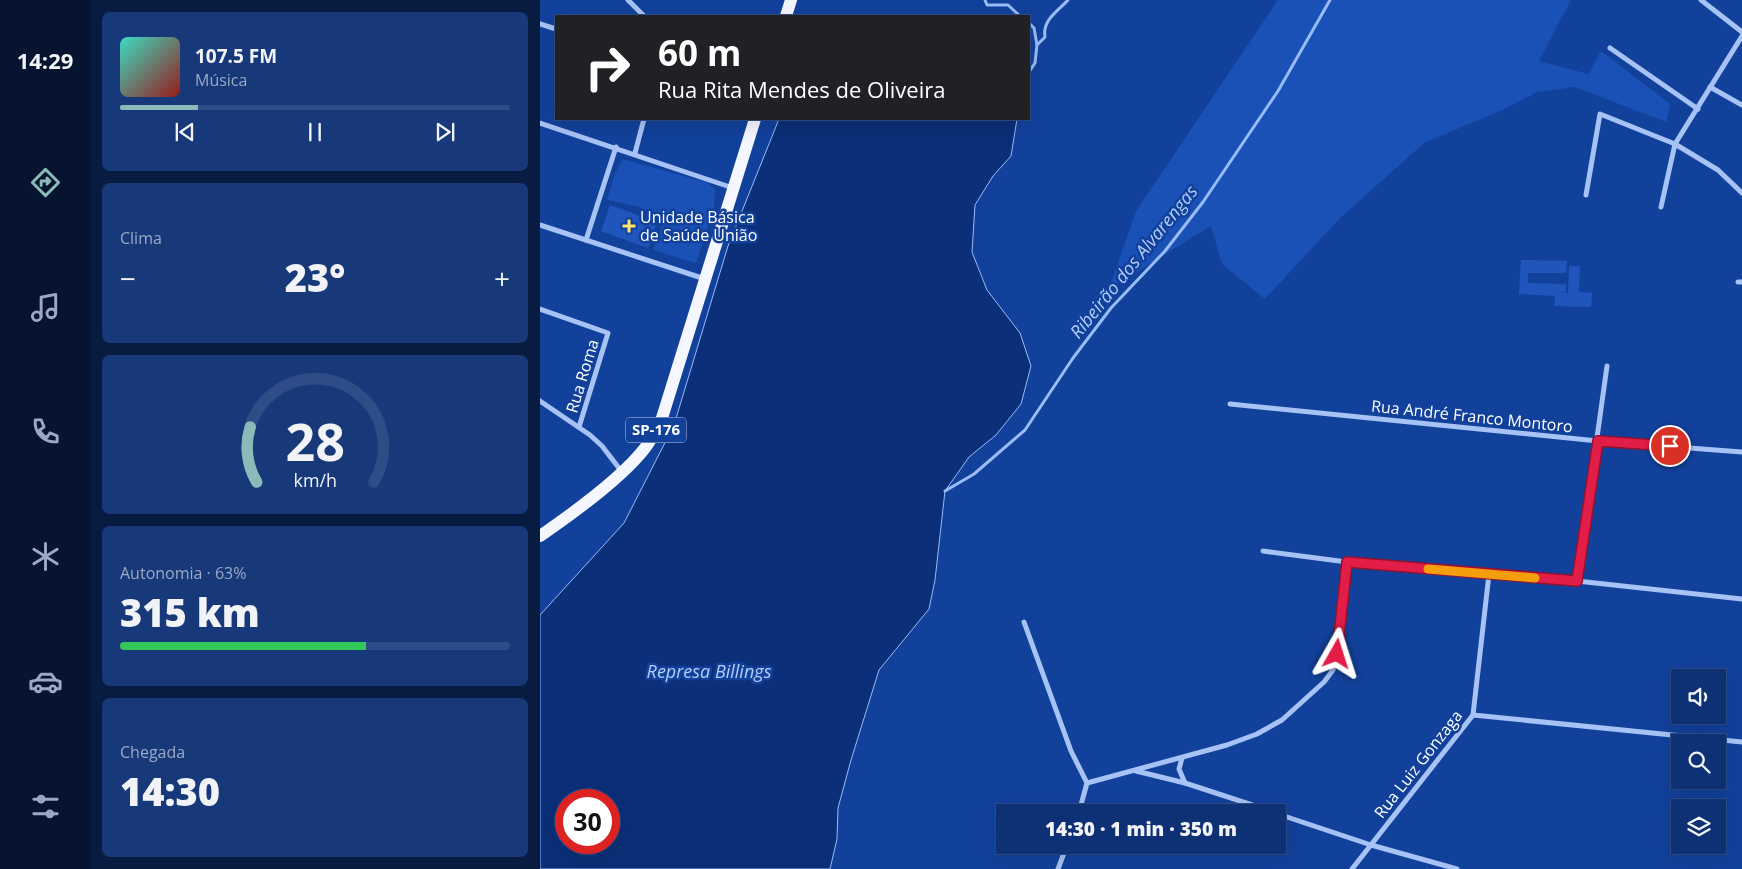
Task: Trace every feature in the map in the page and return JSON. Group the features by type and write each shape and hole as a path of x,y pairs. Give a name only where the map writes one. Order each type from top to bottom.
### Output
{"main road":[{"path":"786,15 790,0"},
{"name":"SP-176","path":"540,536 622,472 645,448 662,418 755,120"}],"street":[{"path":"628,0 643,15"},
{"path":"1701,0 1742,32"},
{"path":"540,24 555,30"},
{"path":"1661,207 1675,144 1742,36"},
{"path":"1610,48 1698,109"},
{"path":"1710,87 1742,105"},
{"path":"1586,194 1600,114 1675,144 1718,170 1742,192"},
{"path":"635,154 644,120"},
{"path":"540,123 734,188"},
{"path":"586,240 616,147"},
{"path":"540,225 705,279"},
{"name":"Rua Roma","path":"540,309 608,332 579,427"},
{"path":"1577,581 1607,366"},
{"path":"540,401 579,427 602,446 622,472"},
{"name":"Rua André Franco Montoro","path":"1230,404 1598,441 1742,452"},
{"path":"1263,551 1347,562 1577,581 1742,599"},
{"path":"1088,783 1228,745 1257,734 1282,720 1324,682 1333,670 1337,654 1347,562"},
{"name":"Rua Luiz Gonzaga","path":"1352,869 1473,715 1489,574"},
{"path":"1024,622 1071,751 1088,783 1081,804"},
{"path":"1473,715 1742,742"},
{"path":"1182,758 1179,769 1185,783"},
{"path":"1136,771 1185,783 1249,804"},
{"path":"1286,817 1371,845 1457,869"},
{"path":"1058,869 1064,854"}],"shaded area":[{"path":"1278,0 1571,0 1539,61 1588,74 1601,51 1670,104 1666,122 1575,87 1537,92 1502,110 1424,143 1339,219 1265,299 1222,264 1211,226 1109,289 1136,211"},
{"path":"623,159 708,183 715,190 714,209 696,263 653,250 664,219 639,207 607,200 615,174"}],"water":[{"name":"Represa Billings","path":"779,120 1017,120 1011,156 993,176 975,205 972,252 987,290 1020,333 1031,366 1021,404 996,435 969,457 945,491 935,580 929,609 879,670 838,808 837,839 830,869 540,869 540,615 624,523 674,425 728,246"}],"building":[{"name":"Unidade Básica de Saúde União","path":"610,205 657,222 648,248 601,231"},
{"path":"1521,260 1567,261 1566,273 1528,273 1528,283 1566,284 1566,292 1557,292 1568,293 1569,266 1580,266 1579,292 1592,293 1591,307 1554,306 1555,296 1519,294"}],"waterway":[{"path":"985,0 987,5 1008,5 1019,15"},
{"path":"1030,70 1035,63 1037,45 1045,37 1048,21 1068,0"},
{"name":"Ribeirão dos Alvarengas","path":"945,491 974,474 1025,430 1073,358 1111,308 1165,251 1203,202 1278,91 1330,0"},
{"path":"1030,24 1034,28 1037,45"}],"slow traffic":[{"path":"1428,569 1535,578"}],"place":[{"name":"Unidade Básica de Saúde União","path":"629,226"}],"route":[{"path":"1337,654 1347,562 1577,581 1598,441 1670,446"}]}
